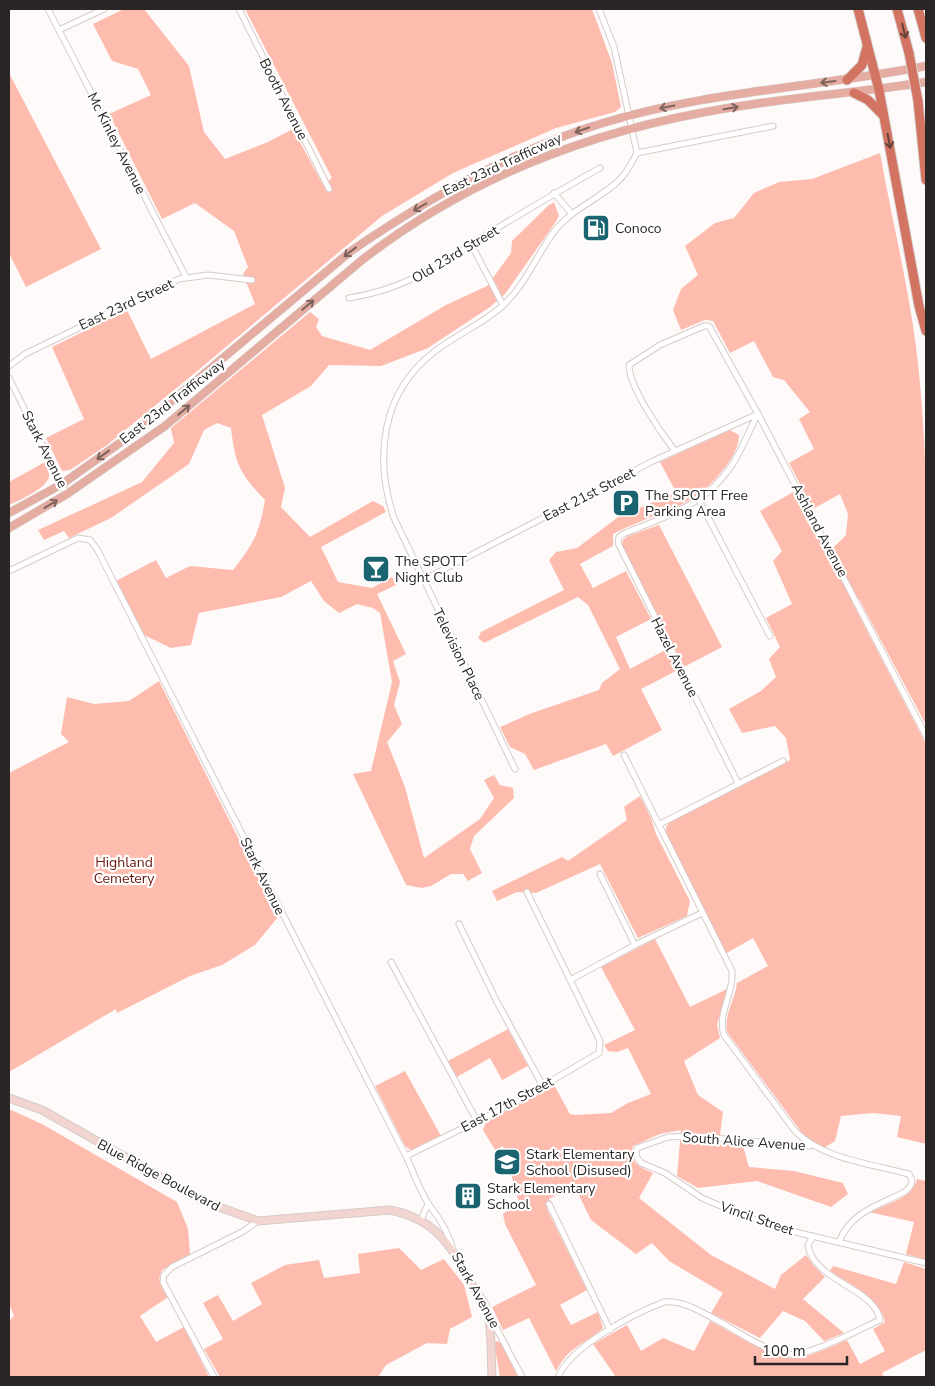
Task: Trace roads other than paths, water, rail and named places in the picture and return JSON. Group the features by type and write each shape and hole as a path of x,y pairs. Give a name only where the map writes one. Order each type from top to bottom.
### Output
{"highway":[{"path":"858,9 879,90 926,331"},
{"path":"897,9 909,53 918,101 926,180"},
{"path":"918,9 926,38"},
{"path":"847,80 862,65 867,46"},
{"path":"854,93 868,100 884,117"}],"main road":[{"name":"East 23rd Trafficway","path":"9,513 62,484 131,435 351,251 390,224 462,182 563,136 629,116 746,92 876,76 926,66"},
{"name":"East 23rd Trafficway","path":"9,528 68,494 165,426 390,239 454,198 507,173 583,142 632,127 761,103 879,90 926,82"},
{"name":"Blue Ridge Boulevard","path":"9,1098 42,1110 204,1202 258,1221 381,1210 404,1213 421,1220 440,1234 453,1250"},
{"name":"Stark Avenue","path":"453,1250 487,1312"},
{"path":"487,1312 492,1377"}],"street":[{"name":"Mc Kinley Avenue","path":"48,9 186,277"},
{"path":"59,30 104,9"},
{"name":"Booth Avenue","path":"239,9 329,189"},
{"path":"600,9 614,47 637,153 773,126"},
{"name":"Television Place","path":"515,768 394,518 386,494 382,455 388,422 400,391 421,363 434,351 503,305 522,283 553,233 572,214 616,183 637,153"},
{"path":"572,214 554,193 600,168"},
{"name":"Old 23rd Street","path":"349,298 381,293 405,284 554,193"},
{"path":"471,244 503,305"},
{"name":"East 23rd Street","path":"9,366 25,354 112,310 186,277 208,274 252,280"},
{"name":"Ashland Avenue","path":"675,452 648,412 636,388 629,365 660,345 704,326 709,326 758,414 926,736"},
{"name":"Stark Avenue","path":"9,378 68,494"},
{"path":"758,414 732,465 699,500 770,636"},
{"name":"East 21st Street","path":"423,580 675,452 758,414"},
{"name":"Hazel Avenue","path":"699,500 682,511 625,533 619,537 618,543 738,783"},
{"name":"Stark Avenue","path":"9,571 78,538 90,540 97,549 406,1156 428,1204 435,1211 451,1239 453,1250"},
{"path":"624,755 732,971 733,984 721,1019 724,1035 795,1131 812,1146"},
{"path":"660,824 783,761"},
{"path":"600,874 635,945"},
{"path":"527,892 570,980 635,945 702,913"},
{"path":"459,924 497,1002 543,1086"},
{"path":"391,962 477,1121"},
{"name":"East 17th Street","path":"406,1156 543,1086 599,1053 600,1040 570,980"},
{"name":"South Alice Avenue","path":"637,1148 668,1136 690,1136 812,1146 818,1150 909,1174 912,1184 906,1191 853,1219 840,1242"},
{"name":"Vincil Street","path":"637,1148 636,1156 641,1163 665,1173 702,1198 778,1228 926,1263"},
{"path":"421,1220 428,1204"},
{"path":"549,1204 610,1330"},
{"path":"214,1377 163,1282 164,1275 172,1267 242,1232 258,1221"},
{"path":"558,1377 573,1355 586,1344 664,1302 675,1301 706,1314 773,1350 789,1355 849,1335 880,1320 868,1302 814,1261 808,1245 813,1236"},
{"name":"Stark Avenue","path":"487,1312 522,1377"}],"place":[{"name":"Conoco","path":"596,228"},
{"name":"The SPOTT Free Parking Area","path":"626,503"},
{"name":"The SPOTT Night Club","path":"376,569"},
{"name":"Stark Elementary School (Disused)","path":"507,1162"},
{"name":"Stark Elementary School","path":"468,1196"}],"park label":[{"name":"Highland Cemetery","path":"124,870"}]}
